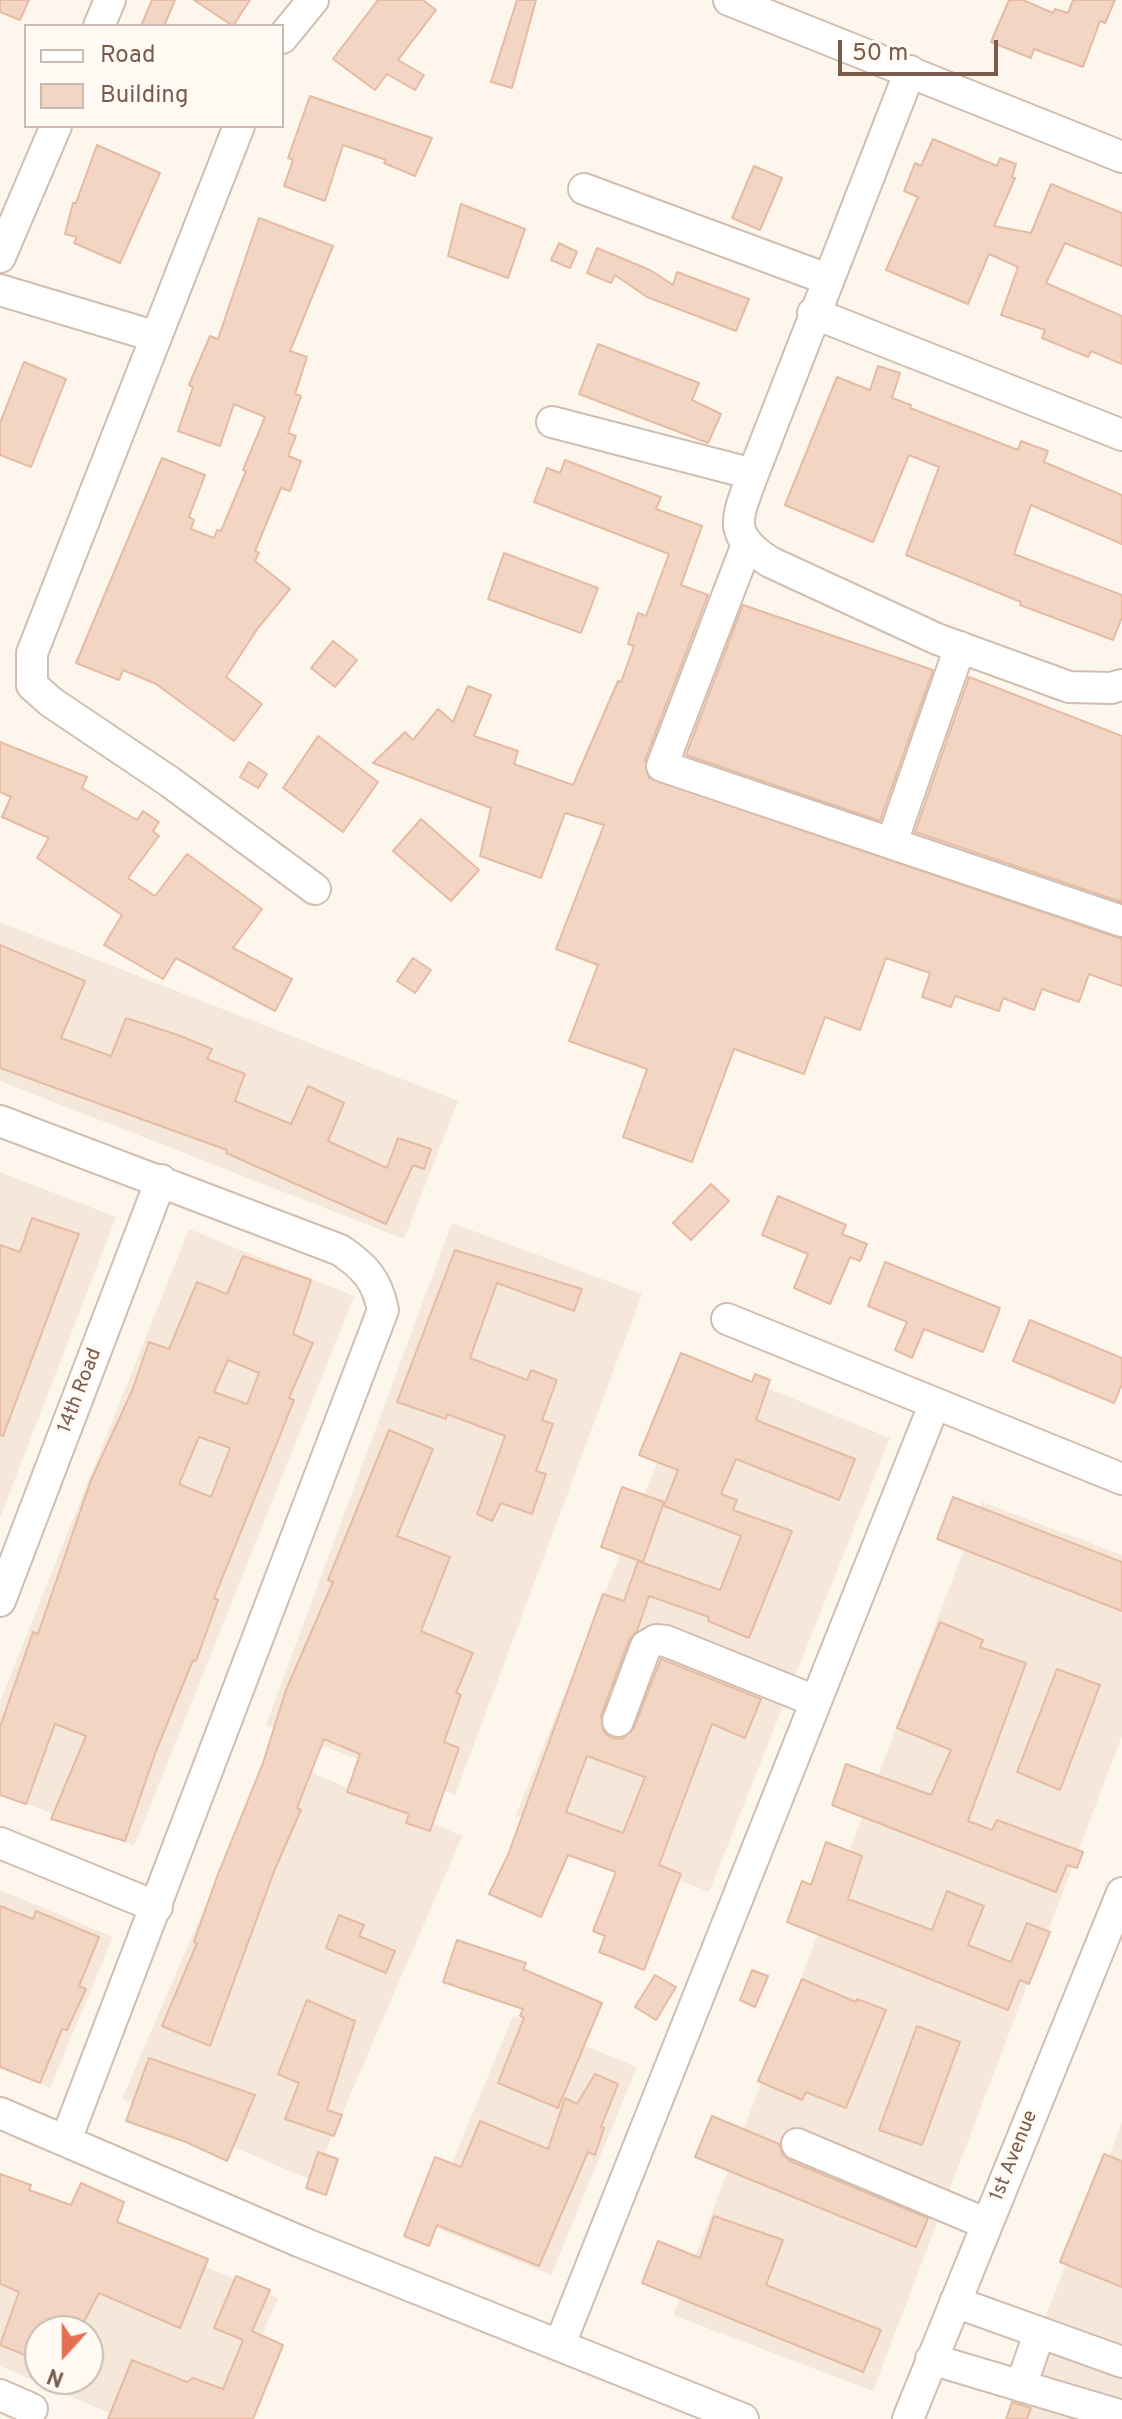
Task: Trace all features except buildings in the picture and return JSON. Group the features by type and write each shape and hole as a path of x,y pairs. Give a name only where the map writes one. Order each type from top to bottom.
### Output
{"street":[{"path":"100,24 110,0"},
{"path":"284,36 313,0"},
{"path":"729,0 1120,152"},
{"path":"910,71 813,313 743,500 738,532 746,547 770,562 960,647 1069,687 1111,688 1122,685"},
{"path":"0,257 55,128"},
{"path":"238,128 32,653 32,685 51,702 170,782 315,889"},
{"path":"584,189 827,279"},
{"path":"0,290 154,336"},
{"path":"813,313 1122,435"},
{"path":"552,422 753,474"},
{"path":"746,547 662,766 1122,921"},
{"path":"892,842 960,647"},
{"path":"0,1121 340,1250 366,1267 379,1289 383,1310 66,2140"},
{"name":"14th Road","path":"0,1601 161,1180"},
{"path":"727,1319 1122,1479"},
{"path":"560,2344 934,1405"},
{"path":"618,1721 646,1646 656,1640 815,1701"},
{"path":"0,1843 157,1907"},
{"name":"1st Avenue","path":"908,2419 1122,1893"},
{"path":"0,2113 301,2242 743,2419"},
{"path":"797,2144 987,2224"},
{"path":"955,2302 1122,2362"},
{"path":"1021,2386 1039,2334"},
{"path":"931,2359 1122,2416"},
{"path":"0,2395 32,2409"}],"shaded area":[{"path":"0,922 458,1101 404,1239 0,1081"},
{"path":"0,1172 116,1217 0,1518"},
{"path":"452,1223 642,1294 455,1795 266,1725"},
{"path":"189,1229 354,1296 134,1846 0,1793 0,1702"},
{"path":"698,1360 890,1438 709,1892 516,1815"},
{"path":"982,1502 1122,1555 1122,1736 873,2391 673,2315"},
{"path":"270,1755 462,1836 313,2181 122,2099"},
{"path":"0,1890 113,1937 50,2088 0,2067"},
{"path":"513,2016 637,2067 551,2275 427,2224"},
{"path":"1122,2123 1122,2419 1005,2419"},
{"path":"0,2178 278,2298 226,2419 123,2419 67,2395 104,2395 104,2315 24,2315 24,2376 0,2366"}]}
